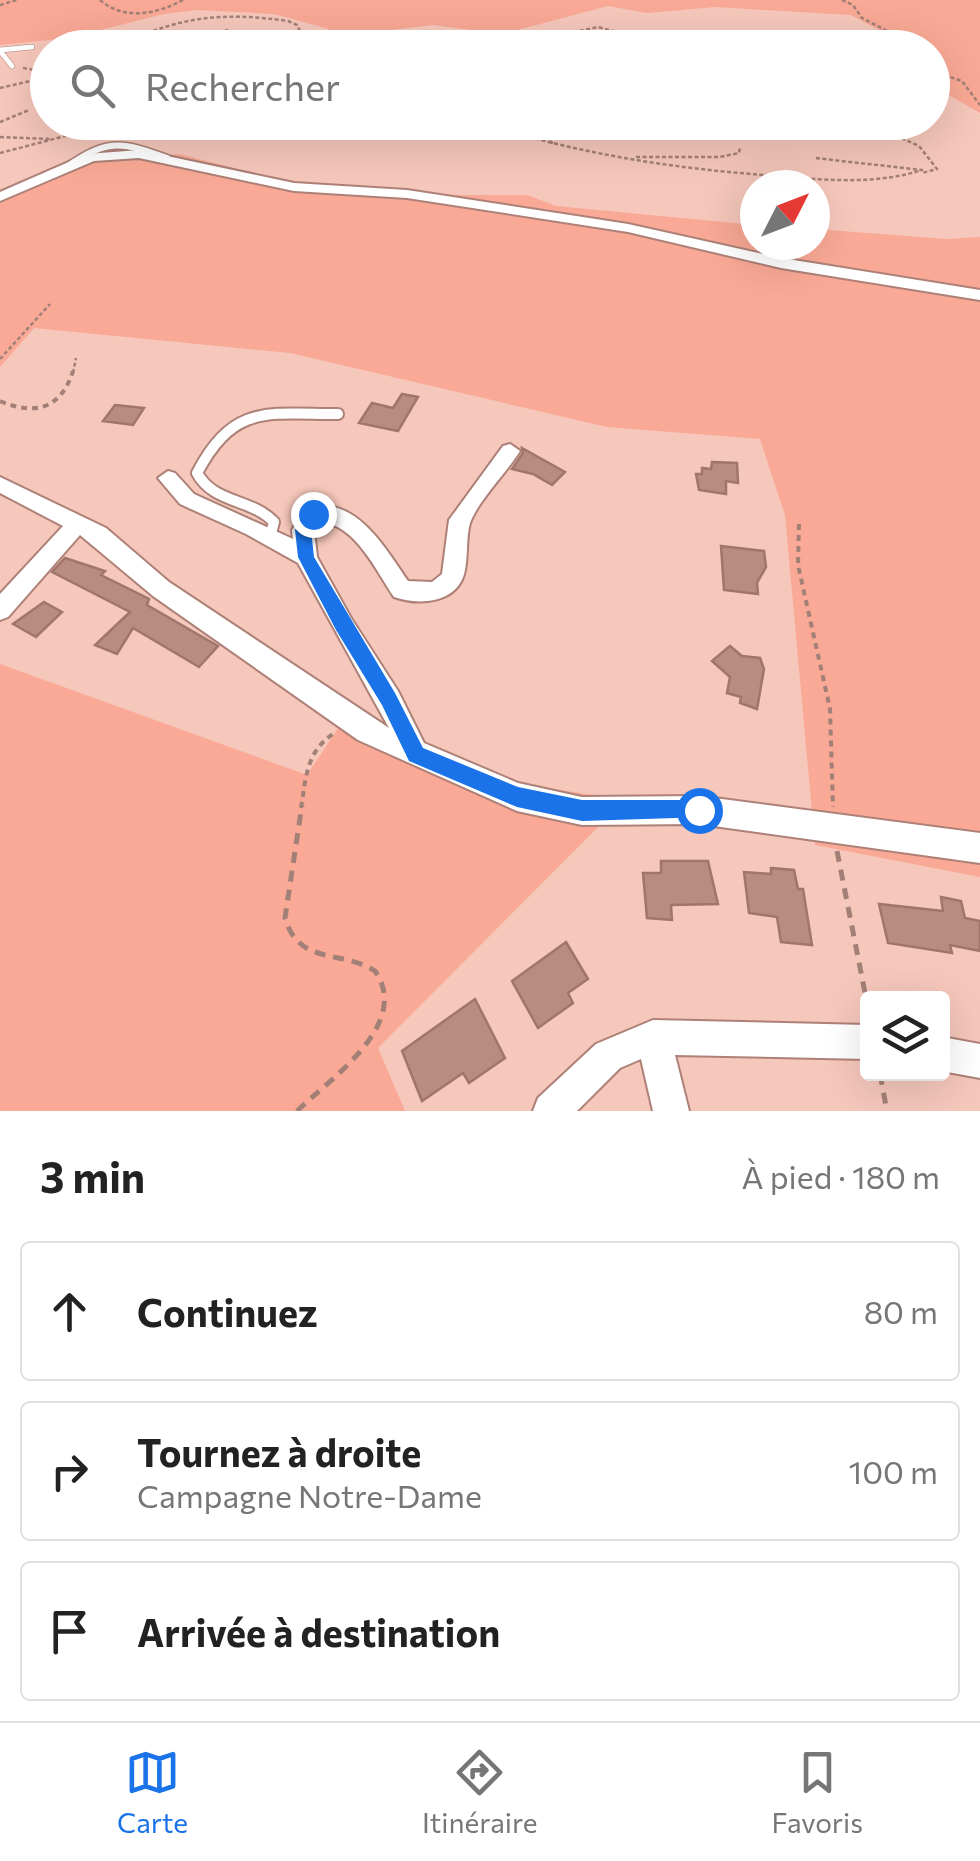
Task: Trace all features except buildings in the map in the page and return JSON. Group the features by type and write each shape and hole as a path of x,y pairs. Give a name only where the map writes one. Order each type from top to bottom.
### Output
{"street":[{"path":"0,197 110,153 167,158 294,186 407,194 647,231 781,263 980,295"},
{"path":"416,755 389,699 342,625 306,557 302,544 306,520 324,512 353,527 381,557 402,590 434,591 447,585 453,576 460,520 510,451"},
{"path":"168,478 186,499 306,557"},
{"path":"0,484 109,542 161,589 356,724 416,755 517,797 582,810 699,810 980,848"},
{"path":"0,610 78,524"},
{"path":"653,1037 671,1111"},
{"path":"550,1111 608,1056 653,1037 860,1042"},
{"path":"950,1055 980,1060"}],"lane":[{"path":"1,50 30,47"},
{"path":"1,50 24,56"},
{"path":"1,50 12,66"},
{"path":"65,168 102,143 122,142 167,158"},
{"path":"270,537 274,522 270,516 208,490 199,480 197,473 212,441 232,425 257,417 338,414"}],"path":[{"path":"0,6 17,0"},
{"path":"100,0 112,11 121,12 162,9 183,0"},
{"path":"842,0 884,30"},
{"path":"151,30 208,13 288,21 300,30"},
{"path":"584,30 598,27 610,30"},
{"path":"12,66 30,70"},
{"path":"950,72 965,80 980,105"},
{"path":"0,89 30,79"},
{"path":"0,122 29,110"},
{"path":"0,137 30,137"},
{"path":"0,153 57,140"},
{"path":"535,140 627,158 820,179 918,174 937,169 935,158 905,140"},
{"path":"548,140 554,146"},
{"path":"627,158 674,154 728,157 740,147"},
{"path":"815,158 911,166 922,170 918,174"},
{"path":"0,359 50,304"},
{"path":"0,401 24,412 46,408 66,392 76,358"},
{"path":"799,524 798,565 830,710 833,829 865,991"},
{"path":"296,1111 368,1041 381,1020 385,1000 384,982 367,964 302,947 291,938 285,918 308,762 328,736 356,724"},
{"path":"881,1081 887,1111"}],"shaded area":[{"path":"0,0 980,0 980,113 950,96 950,30 878,30 851,15 715,7 647,13 608,6 517,30 433,25 329,30 274,14 197,10 100,30 30,30 30,42 0,45"},
{"path":"180,154 283,181 456,195 527,195 556,206 740,224 740,260 830,260 830,230 946,239 980,237 980,877 815,845 785,515 760,439 607,427 290,353 34,328 0,367 0,191 57,165"},
{"path":"0,664 307,775 351,709 434,758 526,785 620,799 605,820 378,1048 405,1111 0,1111"}],"route":[{"path":"313,514 303,530 306,557 342,625 389,699 416,755 517,797 582,810 699,810"}]}
